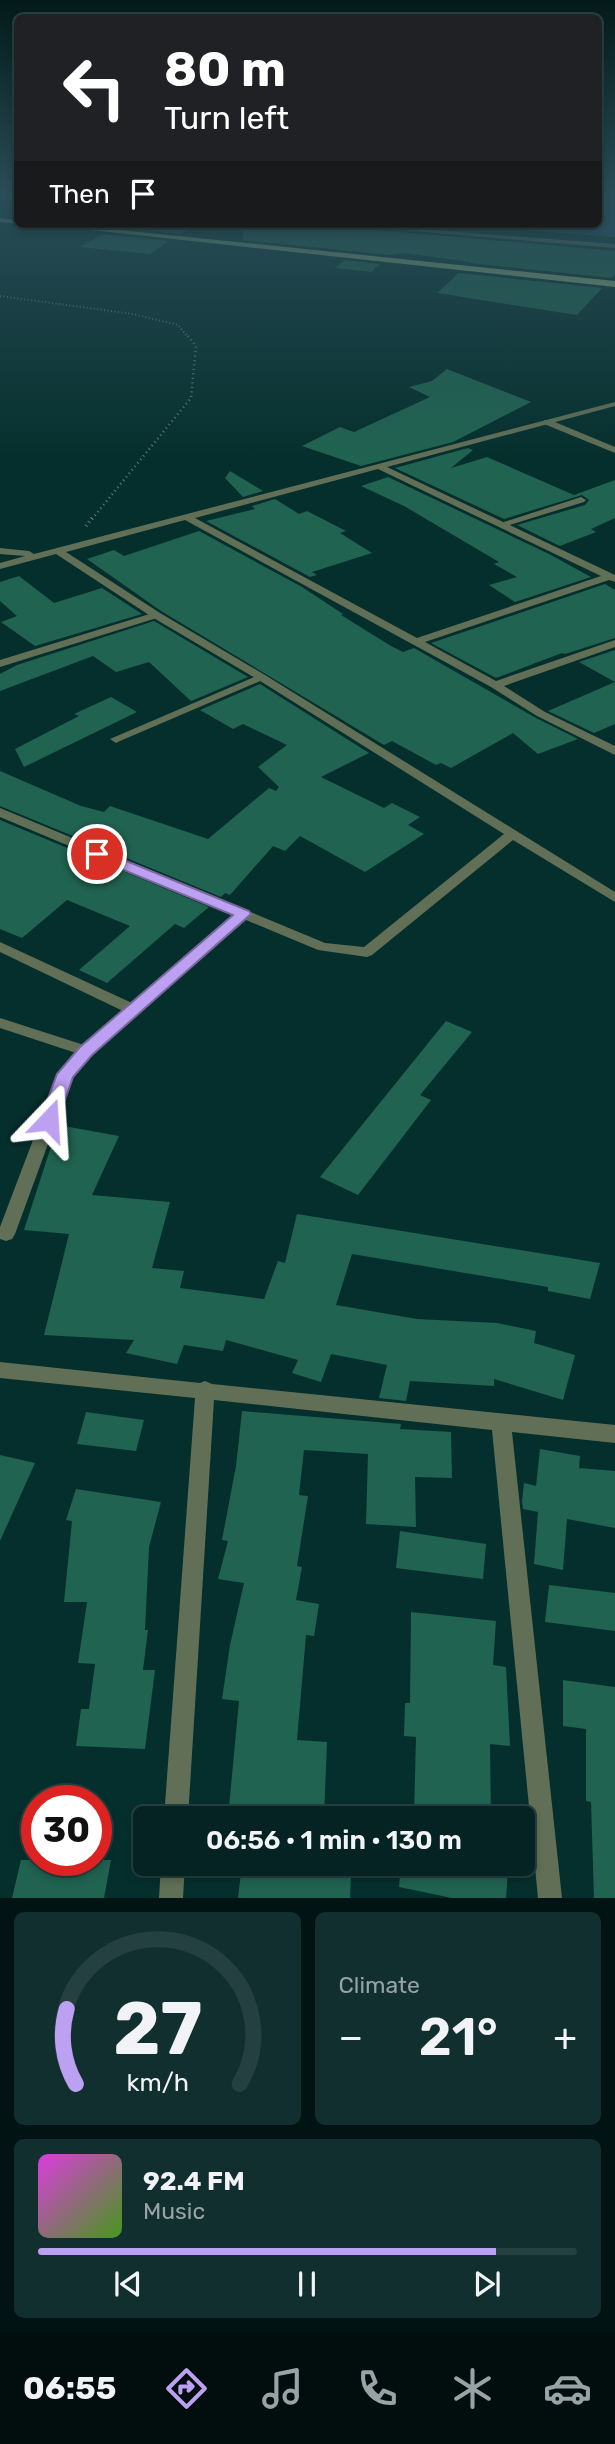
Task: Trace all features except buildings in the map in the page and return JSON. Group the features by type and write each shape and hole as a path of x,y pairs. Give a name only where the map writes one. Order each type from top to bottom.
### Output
{"street":[{"path":"0,566 615,404"},
{"path":"547,422 615,450"},
{"path":"379,466 613,577"},
{"path":"503,524 581,500"},
{"path":"185,516 495,685 541,714 615,751"},
{"path":"0,551 41,555"},
{"path":"58,551 156,615 261,677 615,898"},
{"path":"416,642 613,577"},
{"path":"0,664 156,615"},
{"path":"495,685 615,643"},
{"path":"116,739 261,677"},
{"path":"0,812 323,947 367,952 512,834"},
{"path":"6,1234 65,1074 86,1051 244,914"},
{"path":"0,946 133,1010"},
{"path":"0,1024 86,1051"},
{"path":"0,1370 205,1389 615,1434"},
{"path":"177,1806 205,1389"},
{"path":"500,1423 550,1898"},
{"path":"171,1898 172,1876"}],"path":[{"path":"0,296 133,314 178,325 197,346 191,398 78,535 81,543"}],"route":[{"path":"49,1120 65,1074 86,1051 244,914 97,854"}]}
